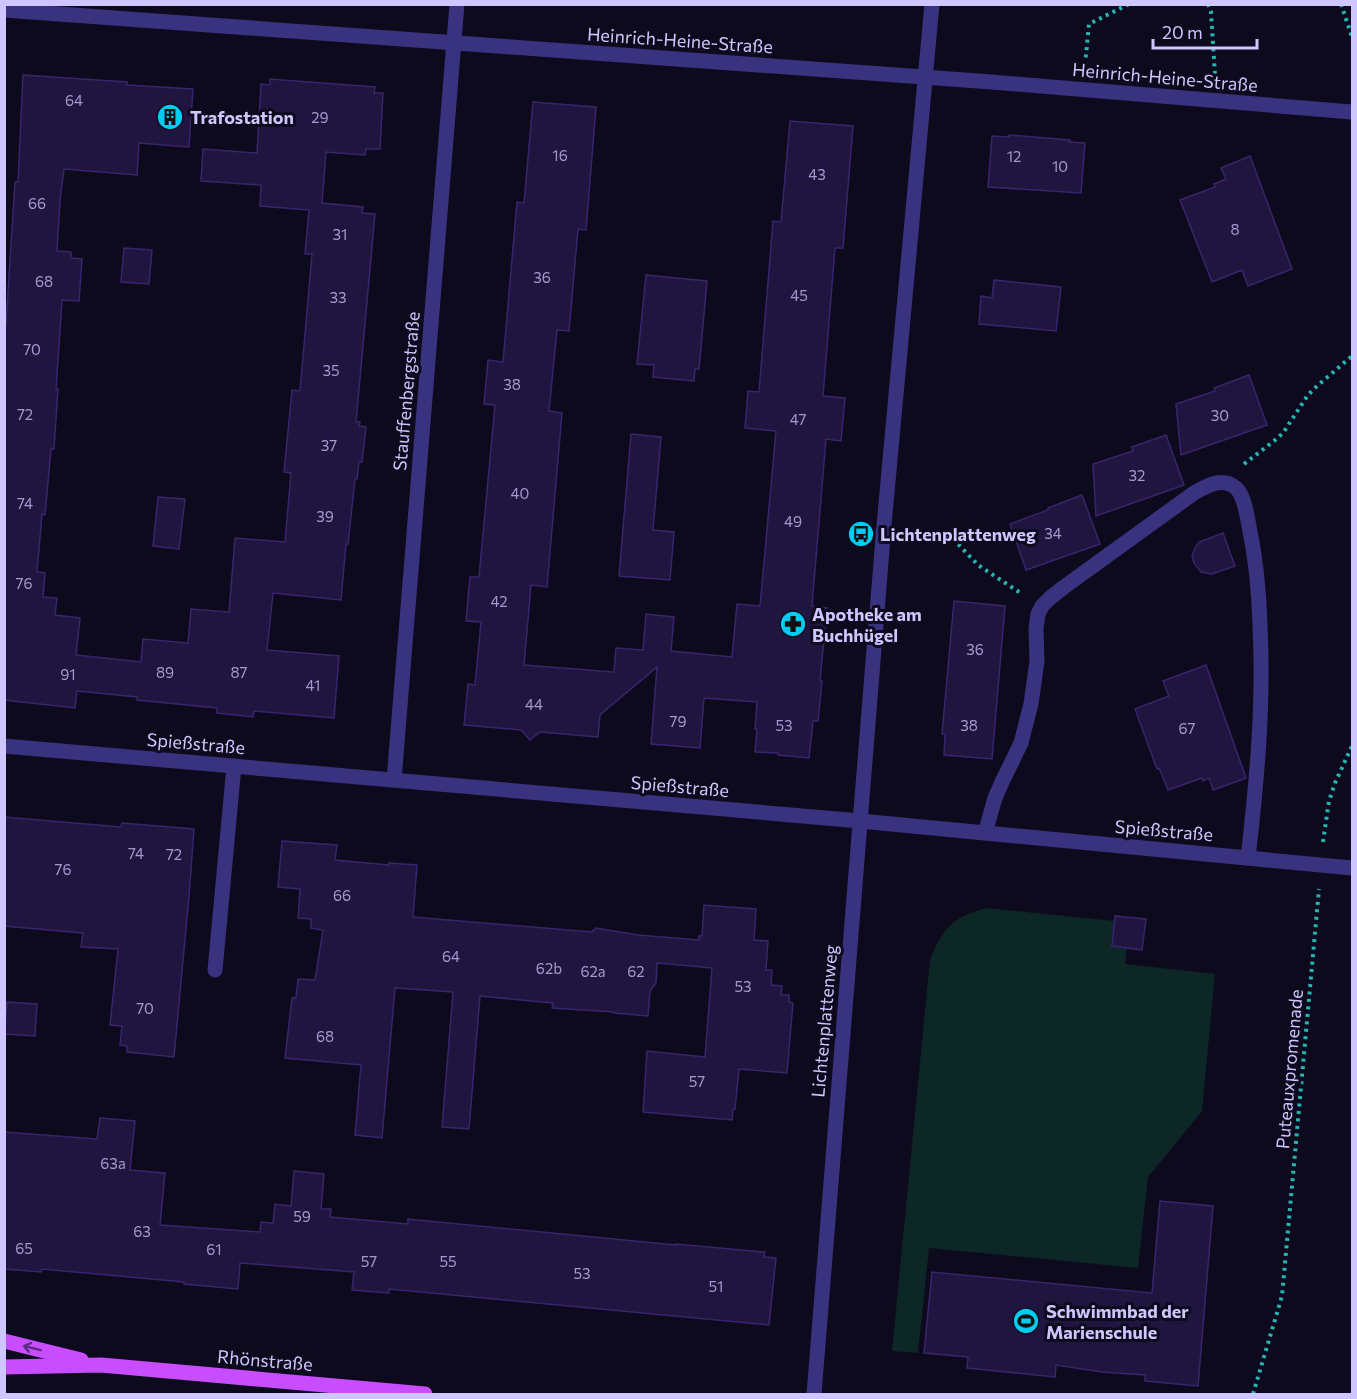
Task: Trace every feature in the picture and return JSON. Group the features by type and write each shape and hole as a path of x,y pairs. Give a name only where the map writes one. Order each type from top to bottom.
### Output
{"main road":[{"name":"Rhönstraße","path":"4,1341 101,1365"},
{"name":"Rhönstraße","path":"4,1367 101,1365 425,1395"}],"street":[{"name":"Stauffenbergstraße","path":"394,780 457,4"},
{"name":"Lichtenplattenweg","path":"814,1395 884,531 932,4"},
{"name":"Heinrich-Heine-Straße","path":"4,10 1353,112"},
{"path":"985,833 1002,782 1021,743 1032,704 1037,661 1036,628 1042,606 1050,597 1194,493 1210,484 1225,482 1237,488 1245,504 1258,581 1261,715 1248,858"},
{"name":"Spießstraße","path":"4,746 860,821 1353,868"},
{"path":"215,970 234,766"}],"path":[{"path":"1083,90 1089,24 1129,4"},
{"path":"1208,4 1211,12 1217,101"},
{"path":"1341,4 1353,37"},
{"path":"1225,482 1247,461 1283,433 1308,395 1353,356"},
{"path":"884,531 938,535 950,539 957,543 978,565 1042,606"},
{"name":"Puteauxpromenade","path":"1253,1395 1282,1296 1321,865 1329,801 1353,746"}],"green space":[{"path":"987,908 1114,921 1112,946 1127,948 1125,964 1215,974 1202,1111 1148,1177 1138,1268 929,1248 918,1353 892,1351 930,960 939,940 951,925 966,915"}],"building":[{"path":"23,75 193,89 189,147 139,143 137,175 64,169 60,200 57,251 71,252 71,258 82,259 79,301 62,300 54,449 51,449 45,515 42,514 37,572 45,573 43,597 57,598 55,615 80,618 76,655 141,662 143,639 188,643 191,609 229,612 235,538 285,542 291,473 284,472 292,390 300,391 312,254 305,254 309,210 260,206 261,185 201,181 203,149 257,153 261,84 270,85 270,79 375,87 374,93 383,93 380,149 366,149 365,155 326,152 322,203 363,207 362,213 375,214 356,422 360,422 359,426 366,427 362,462 359,462 357,479 355,479 341,600 273,593 267,650 339,656 334,718 254,711 253,717 217,713 217,708 77,691 75,708 4,700 4,324 6,324 15,182 18,182"},
{"path":"533,102 596,107 586,230 578,229 569,331 557,330 549,411 562,413 547,587 531,585 524,665 614,672 616,648 643,650 646,614 674,617 671,651 732,657 737,604 760,606 776,431 745,428 748,391 759,392 773,221 781,222 790,121 853,126 843,248 835,248 823,396 845,398 841,441 826,439 812,606 827,608 818,721 813,721 809,758 755,752 757,702 704,698 700,748 651,744 657,667 600,715 598,737 540,732 530,740 521,730 464,725 468,684 475,685 481,622 466,621 470,577 479,577 495,405 484,404 488,360 503,362 517,202 524,203"},
{"path":"1009,135 1085,143 1081,193 988,187 992,136 1009,137"},
{"path":"1250,156 1292,269 1248,286 1242,270 1212,282 1180,200 1215,187 1214,184 1226,179 1221,168"},
{"path":"124,248 152,250 149,284 121,282"},
{"path":"646,275 707,281 699,369 695,369 694,381 653,377 654,365 637,364"},
{"path":"994,280 1061,287 1056,331 979,324 981,296 992,298"},
{"path":"1249,375 1267,425 1181,455 1176,404 1215,391 1214,388"},
{"path":"631,434 661,437 653,530 674,532 670,580 619,576"},
{"path":"1166,435 1184,485 1096,516 1093,464 1133,451 1132,447"},
{"path":"1082,495 1100,544 1026,570 1010,524"},
{"path":"158,497 185,499 179,549 153,546"},
{"path":"1223,533 1235,566 1212,574 1201,572 1192,556 1195,548 1199,542"},
{"path":"954,601 1005,606 992,759 944,755 945,734 942,734"},
{"path":"1206,665 1246,778 1213,790 1209,778 1203,781 1202,778 1168,790 1159,768 1157,769 1135,709 1169,696 1163,681"},
{"path":"4,817 121,827 122,823 194,829 174,1057 127,1052 127,1046 120,1045 122,1026 110,1025 118,949 81,947 83,933 4,926"},
{"path":"282,841 337,845 335,860 417,865 413,917 592,932 596,928 638,935 699,940 699,936 702,936 704,905 756,909 754,940 768,941 766,970 772,970 771,985 782,986 781,995 789,995 789,1002 793,1003 787,1073 739,1069 732,1120 643,1112 647,1051 705,1057 712,968 657,963 656,983 650,991 648,1016 552,1008 553,1003 480,996 469,1129 442,1127 453,992 395,988 382,1138 355,1135 361,1065 285,1058 292,998 296,998 298,979 315,980 323,930 311,928 311,919 298,918 300,889 278,887"},
{"path":"1115,916 1146,919 1142,950 1112,946"},
{"path":"7,1002 37,1004 35,1036 4,1034"},
{"path":"100,1118 135,1121 130,1170 165,1173 160,1225 260,1232 261,1222 273,1223 275,1204 291,1206 294,1171 324,1174 321,1209 331,1209 330,1217 408,1224 408,1219 765,1252 764,1257 776,1258 769,1325 389,1289 389,1293 352,1290 354,1272 240,1263 238,1289 42,1269 41,1272 4,1269 4,1132 97,1139"},
{"path":"1160,1201 1213,1206 1198,1386 1145,1381 1145,1375 1102,1372 1056,1365 1055,1377 967,1368 968,1357 924,1353 932,1272 1152,1293"}],"place":[{"name":"Trafostation","path":"170,117"},
{"name":"Lichtenplattenweg","path":"861,534"},
{"name":"Apotheke am Buchhügel","path":"793,624"},
{"name":"Schwimmbad der Marienschule","path":"1026,1321"}]}
